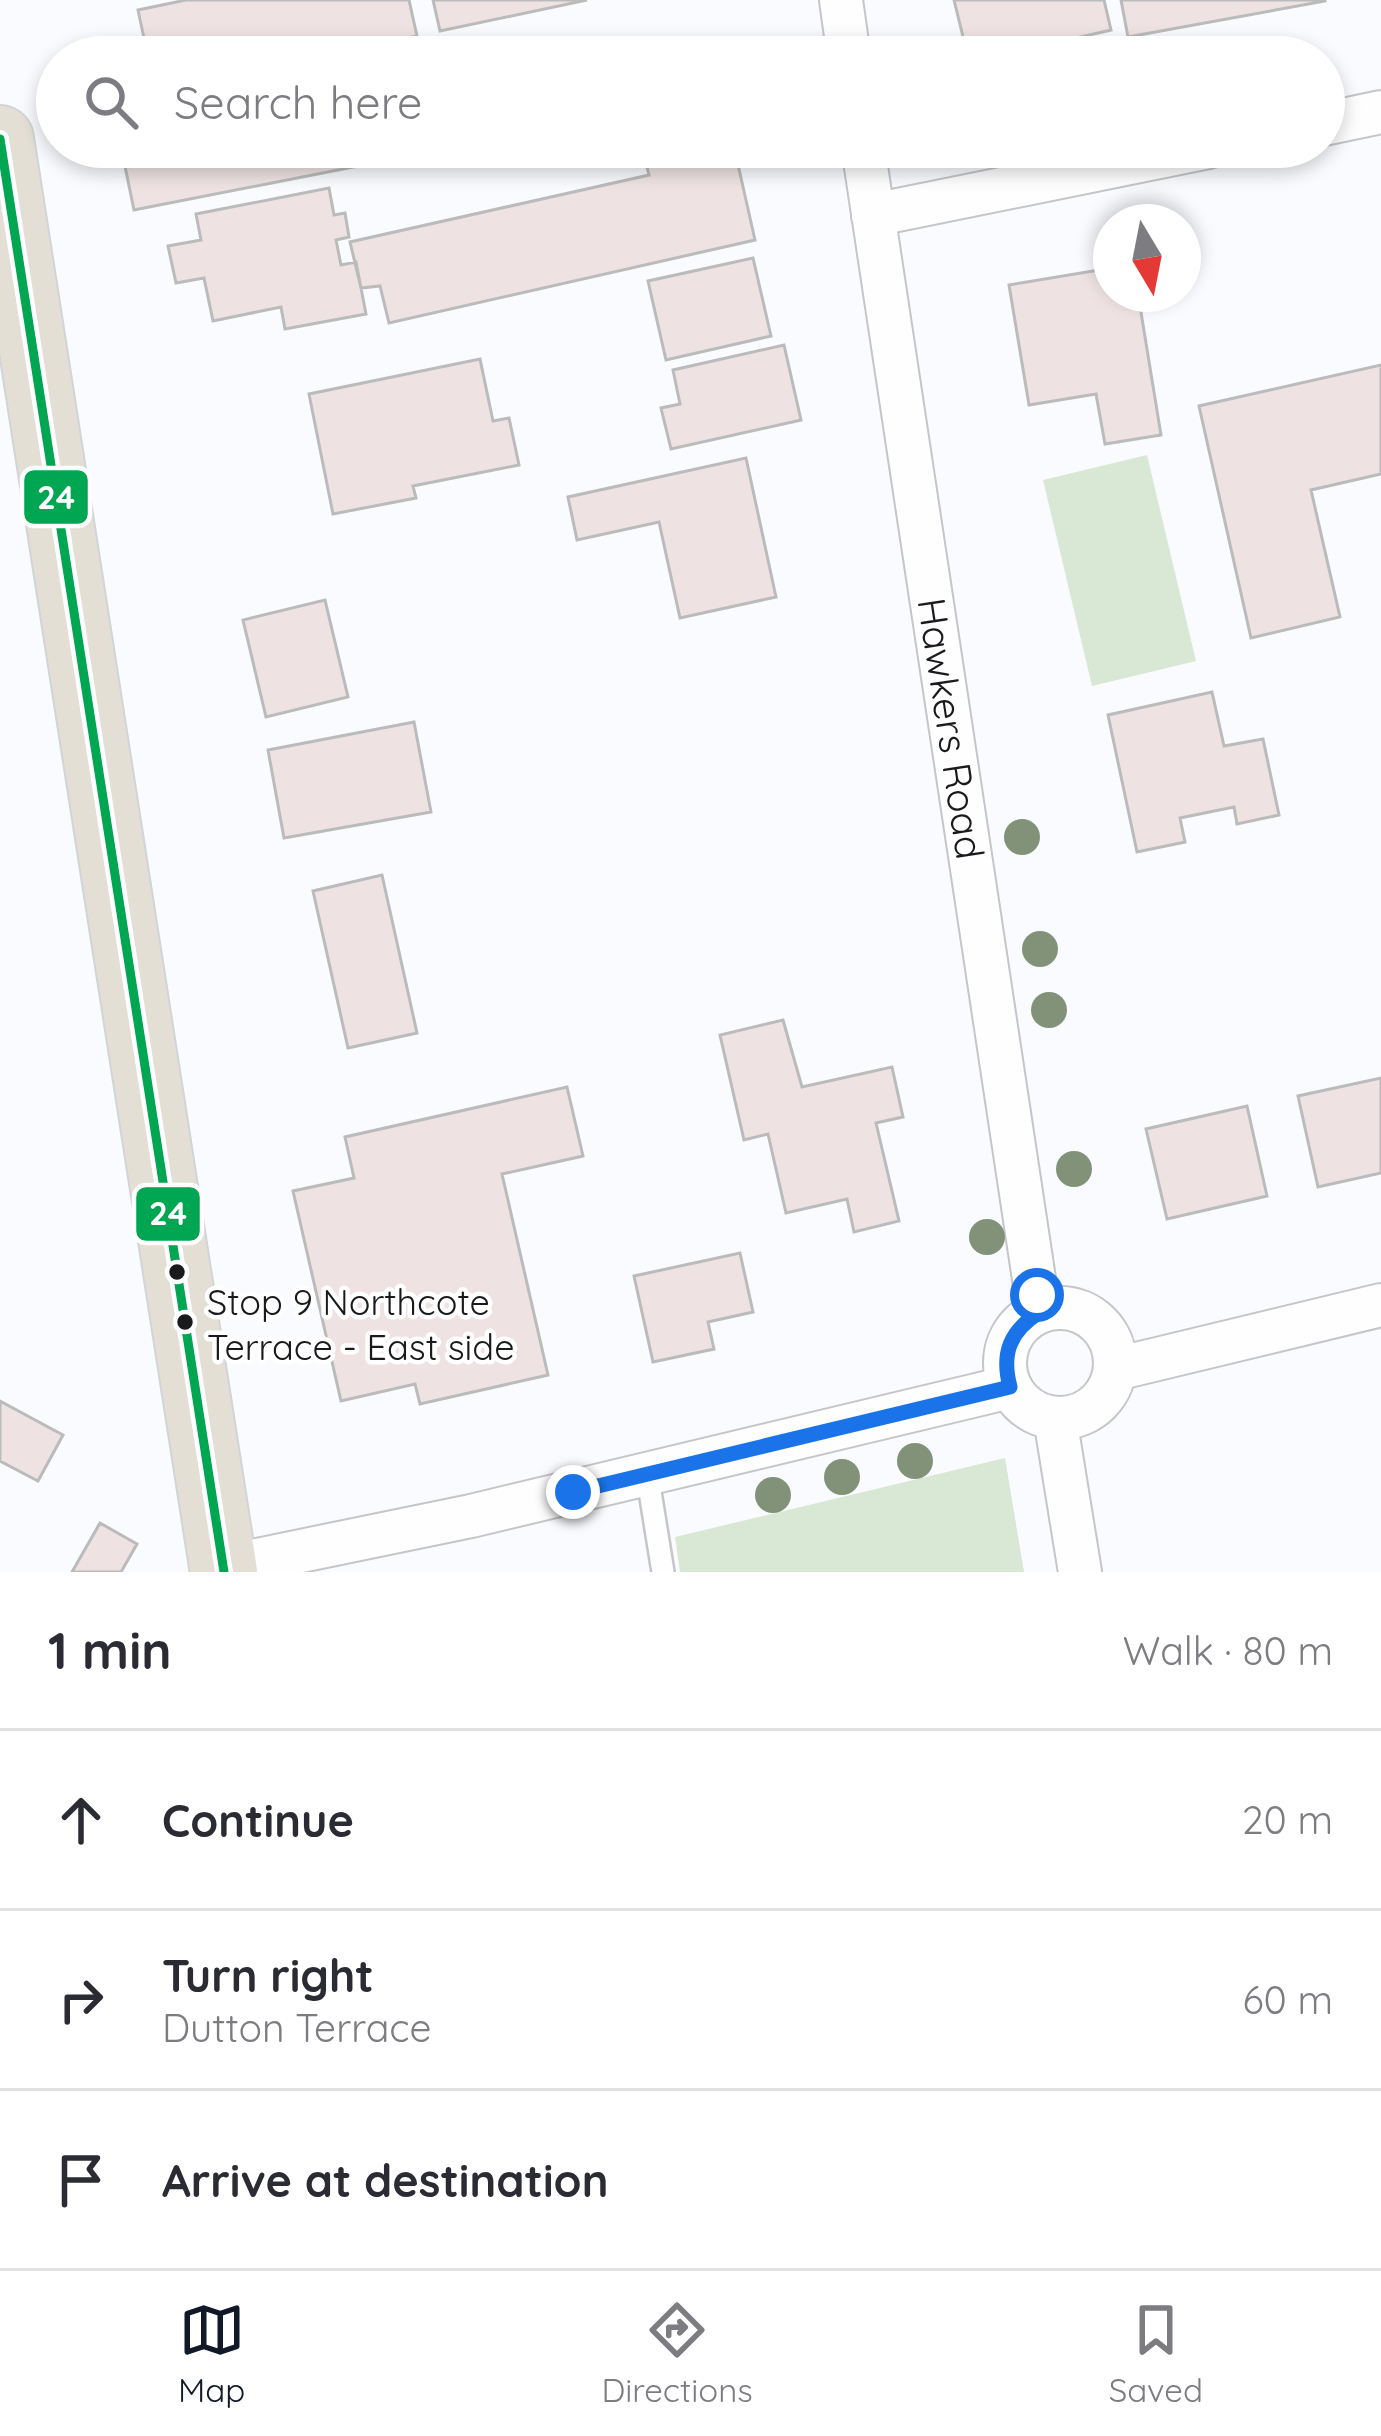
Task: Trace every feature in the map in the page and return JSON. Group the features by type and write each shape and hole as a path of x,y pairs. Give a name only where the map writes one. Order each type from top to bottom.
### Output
{"highway":[{"path":"0,139 223,1570"}],"street":[{"path":"841,0 846,36"},
{"path":"1345,120 1381,112"},
{"name":"Hawkers Road","path":"866,168 1040,1312"},
{"path":"873,215 1105,168"},
{"path":"1115,1369 1381,1305"},
{"path":"1058,1308 1094,1319 1107,1333 1115,1369 1111,1386 1089,1412 1055,1418 1037,1413 1010,1387 1006,1352 1012,1335 1040,1312 1058,1308"},
{"path":"223,1570 1010,1387"},
{"path":"1055,1418 1081,1572"}],"lane":[{"path":"647,1473 663,1572"}],"green space":[{"path":"1147,455 1196,661 1092,686 1043,480"},
{"path":"1005,1458 1024,1572 680,1572 675,1537"}],"building":[{"path":"186,0 409,0 417,36 144,36 138,10"},
{"path":"433,0 587,0 440,31"},
{"path":"954,0 1104,0 1111,30 1085,36 963,36"},
{"path":"1121,0 1325,0 1133,36 1128,36"},
{"path":"125,168 348,168 134,210"},
{"path":"647,168 739,168 755,240 389,323 380,286 361,288 350,242 649,175"},
{"path":"329,188 334,215 345,213 349,237 336,240 341,265 356,262 366,314 285,329 281,307 213,321 204,278 176,283 168,246 201,240 196,214"},
{"path":"753,258 771,336 666,360 648,281"},
{"path":"1093,271 1093,312 1141,312 1161,435 1105,444 1096,394 1029,405 1009,285"},
{"path":"784,345 801,420 671,449 661,408 680,404 673,370"},
{"path":"480,359 493,421 509,418 519,465 413,486 416,498 333,514 309,394"},
{"path":"1381,365 1381,474 1311,490 1340,617 1251,638 1199,406"},
{"path":"746,458 776,597 680,618 659,522 577,540 568,497"},
{"path":"325,600 348,697 266,717 243,620"},
{"path":"1212,692 1224,746 1263,739 1279,815 1237,824 1234,807 1180,818 1185,842 1137,852 1108,715"},
{"path":"414,722 431,812 284,838 268,750"},
{"path":"382,875 417,1033 348,1048 313,891"},
{"path":"783,1020 802,1087 892,1067 903,1117 876,1123 899,1221 854,1232 847,1199 786,1213 768,1134 744,1140 720,1035"},
{"path":"1381,1078 1381,1173 1318,1187 1298,1096"},
{"path":"567,1087 583,1156 502,1174 548,1375 420,1404 415,1384 341,1401 293,1191 354,1178 345,1137"},
{"path":"1247,1106 1267,1196 1167,1219 1146,1129"},
{"path":"740,1253 753,1312 708,1322 714,1349 653,1362 634,1276"},
{"path":"0,1401 63,1435 38,1481 0,1461"},
{"path":"100,1523 137,1544 121,1572 72,1572"}],"transit line":[{"name":"24","path":"0,139 224,1572"}],"place":[{"name":"Stop 9 Northcote Terrace - East side","path":"185,1322"}],"route":[{"path":"573,1492 1010,1387 1006,1352 1012,1335 1040,1312 1037,1295"}]}
